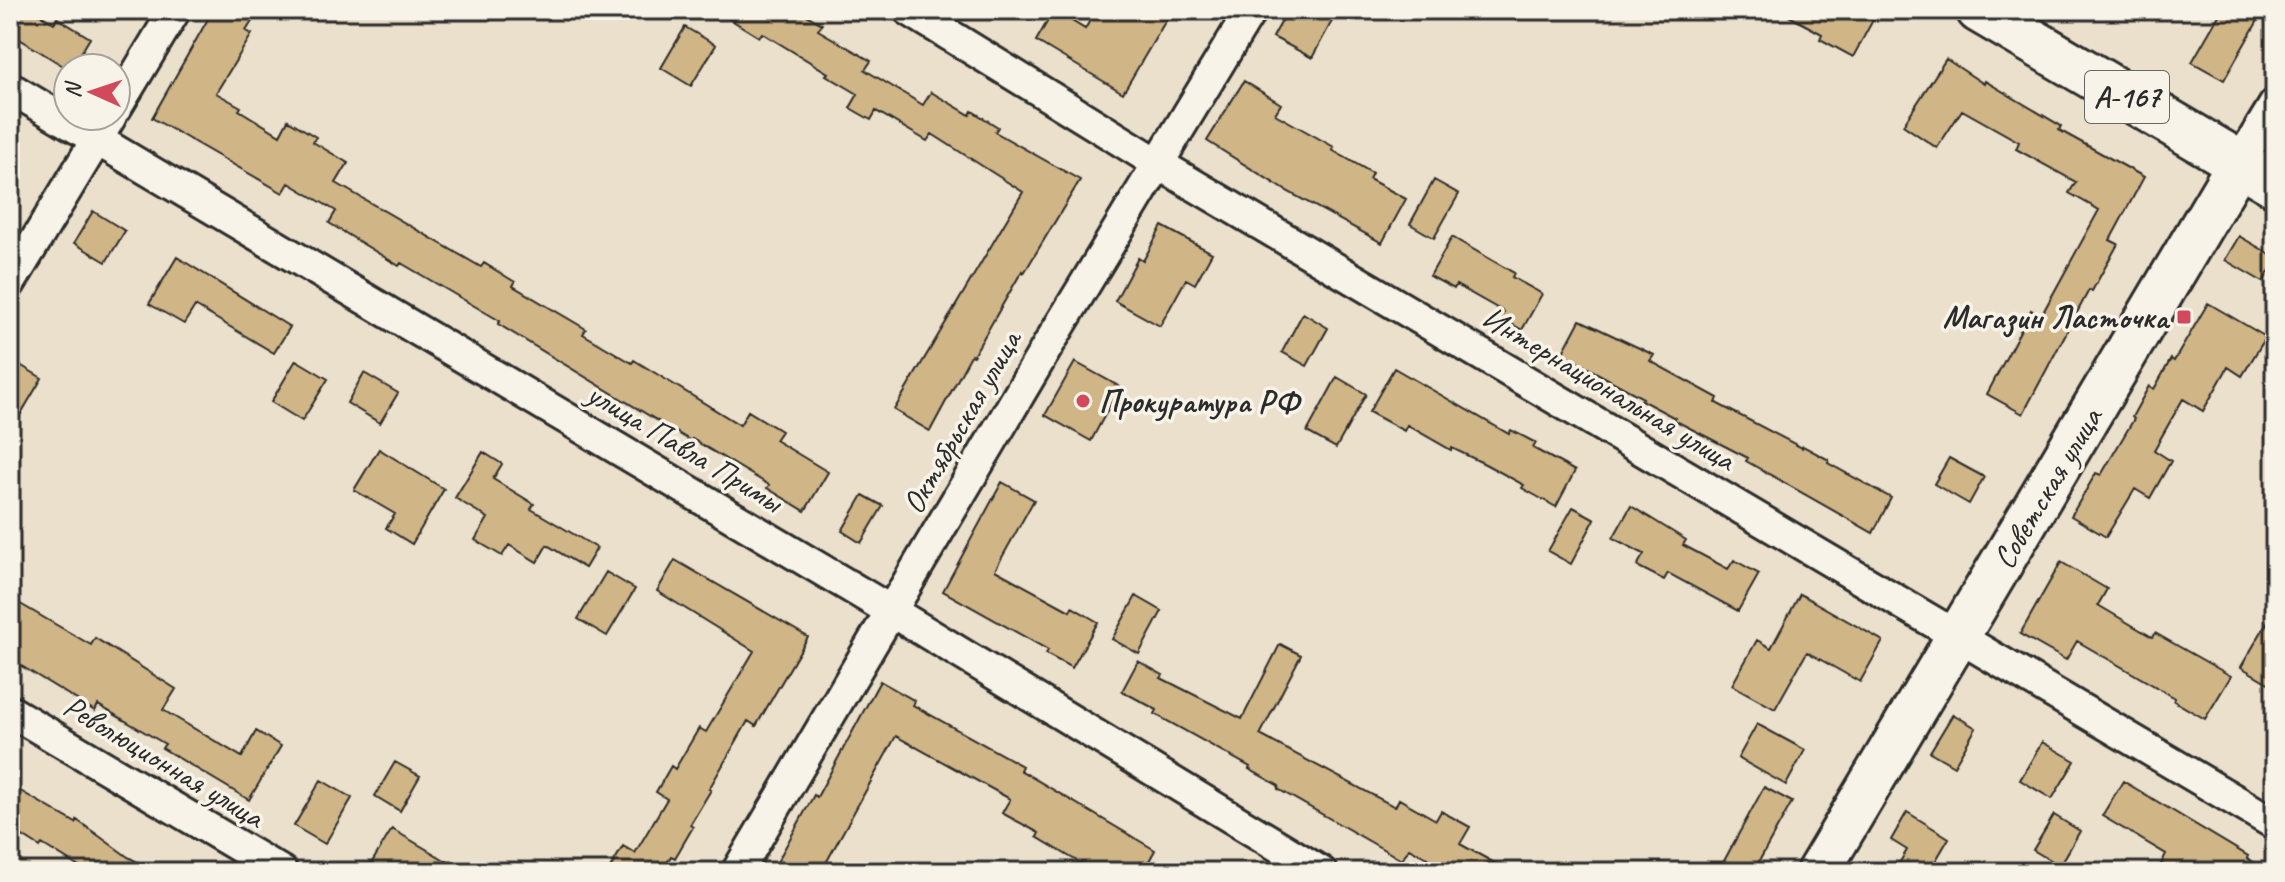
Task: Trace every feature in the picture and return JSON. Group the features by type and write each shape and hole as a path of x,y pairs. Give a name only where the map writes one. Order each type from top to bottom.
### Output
{"main road":[{"name":"А-167","path":"1979,10 2257,174"}],"street":[{"path":"132,81 175,10"},
{"name":"Интернациональная улица","path":"909,10 1157,163 2275,824"},
{"name":"Октябрьская улица","path":"737,872 1251,10"},
{"name":"улица Павла Примы","path":"10,88 52,106"},
{"name":"Советская улица","path":"1818,872 1959,637 2257,174 2275,104"},
{"path":"10,283 102,132"},
{"name":"улица Павла Примы","path":"111,132 1321,872"},
{"name":"Революционная улица","path":"10,711 282,872"}],"building":[{"path":"10,10 32,10 54,23 57,18 90,38 82,52 52,52 52,59 10,33"},
{"path":"213,10 259,10 246,31 252,34 216,93 280,135 288,120 316,137 313,142 348,163 336,183 481,267 484,263 515,282 513,286 586,329 583,334 632,363 634,360 740,425 748,411 781,431 775,440 828,472 805,511 767,488 769,485 498,324 500,321 401,263 399,266 329,223 336,211 289,183 283,193 152,118"},
{"path":"715,10 798,10 822,24 818,30 871,61 865,70 923,105 931,92 970,115 972,111 998,127 995,132 1080,180 971,355 930,431 894,410 1023,192 932,134 927,141 876,111 871,120 850,108 858,94 762,33 759,37"},
{"path":"1054,10 1085,29 1096,10 1172,10 1123,93 1036,41"},
{"path":"1288,10 1338,10 1312,58 1273,37"},
{"path":"1778,10 1854,10 1873,20 1853,57 1820,39 1822,34"},
{"path":"2222,10 2264,10 2224,80 2192,62"},
{"path":"685,27 716,45 691,86 661,68"},
{"path":"1946,59 1984,84 1985,81 2061,126 2059,130 2144,177 2110,240 2118,244 2092,291 2089,290 2023,414 1987,394 2031,310 2041,316 2099,210 2069,193 2076,182 2016,149 2019,142 1962,110 1937,148 1903,125"},
{"path":"1244,81 1281,104 1275,114 1334,147 1332,150 1372,173 1369,179 1406,199 1382,243 1285,190 1207,141"},
{"path":"1434,180 1459,194 1434,238 1410,224"},
{"path":"93,211 125,231 106,262 74,243"},
{"path":"1162,226 1212,253 1195,284 1186,279 1160,326 1115,301 1138,258 1143,261"},
{"path":"2239,236 2275,257 2263,282 2225,260"},
{"path":"1452,237 1514,273 1512,277 1542,294 1522,330 1500,318 1504,312 1456,285 1454,289 1430,276"},
{"path":"177,257 290,327 274,353 195,306 184,324 149,304"},
{"path":"2208,303 2266,337 2242,376 2228,367 2203,411 2183,399 2154,450 2171,461 2150,498 2135,489 2106,537 2071,516 2096,473 2101,475 2134,419 2132,417 2149,386 2154,389 2171,359 2174,361"},
{"path":"1303,313 1328,328 1307,366 1282,352"},
{"path":"1580,320 1654,355 1650,361 1718,398 1716,403 1829,460 1828,463 1891,498 1873,533 1746,461 1748,458 1674,420 1641,400 1643,398 1562,354"},
{"path":"10,359 42,378 10,432"},
{"path":"296,360 328,379 302,421 271,402"},
{"name":"Прокуратура РФ","path":"1075,362 1120,387 1091,441 1045,415"},
{"path":"1394,368 1509,434 1511,430 1536,443 1533,448 1575,471 1556,507 1485,464 1451,450 1407,425 1404,431 1369,412"},
{"path":"364,373 398,393 380,423 347,403"},
{"path":"1337,377 1366,394 1336,448 1307,432"},
{"path":"379,449 444,489 412,544 386,528 395,514 354,490"},
{"path":"483,452 502,464 493,479 534,504 531,509 597,548 585,568 547,545 537,562 509,545 502,556 475,540 488,518 455,498"},
{"path":"1949,458 1984,477 1969,504 1934,484"},
{"path":"1002,482 1034,500 995,570 1070,611 1072,607 1098,622 1072,668 1046,654 1048,650 943,591"},
{"path":"863,495 883,506 861,543 842,531"},
{"path":"1631,506 1686,540 1683,545 1728,569 1734,560 1759,574 1738,611 1668,573 1664,580 1637,566 1644,554 1613,538"},
{"path":"1573,507 1595,519 1571,564 1548,551"},
{"path":"675,560 808,637 756,726 748,721 690,825 693,827 675,858 671,856 663,870 667,872 608,872 623,846 635,853 667,799 656,792 671,766 675,769 699,728 706,732 754,651 657,591"},
{"path":"2061,562 2107,589 2098,605 2152,637 2155,633 2231,676 2205,719 2077,641 2066,660 2020,634"},
{"path":"606,572 635,589 607,636 578,619"},
{"path":"1800,594 1883,641 1860,682 1807,652 1775,709 1732,685 1757,640 1771,648"},
{"path":"1136,596 1162,611 1139,654 1112,639"},
{"path":"10,598 91,645 95,638 176,689 163,710 242,757 256,731 281,746 249,800 162,748 165,744 98,705 95,711 10,659"},
{"path":"2275,609 2275,687 2241,667"},
{"path":"1280,644 1301,655 1260,735 1395,807 1399,799 1436,820 1441,811 1470,827 1460,844 1511,872 1453,872 1409,848 1402,860 1278,789 1279,786 1250,767 1155,714 1157,710 1122,691 1138,661 1163,675 1161,678 1242,719"},
{"path":"880,681 915,701 913,705 1022,766 1020,770 1155,850 1143,872 1097,872 1037,837 1039,833 1002,813 1010,799 896,736 821,872 791,872 776,864 814,795 817,797"},
{"path":"1953,714 1976,728 1954,766 1930,752"},
{"path":"1757,724 1805,750 1786,785 1738,758"},
{"path":"2042,742 2075,761 2052,799 2020,780"},
{"path":"395,762 420,776 400,811 375,796"},
{"path":"321,780 352,798 325,844 294,826"},
{"path":"2123,781 2271,872 2175,872 2161,864 2166,854 2102,816"},
{"path":"10,785 76,823 77,820 128,857 156,872 87,872 42,844 40,847 10,828"},
{"path":"1764,787 1792,802 1753,872 1718,872"},
{"path":"1907,812 1949,838 1929,872 1894,872 1907,850 1891,840"},
{"path":"2054,815 2080,831 2060,866 2033,850"},
{"path":"392,829 465,872 366,872"}],"place":[{"name":"Магазин Ласточка","path":"2184,317"},
{"name":"Прокуратура РФ","path":"1083,401"}]}
